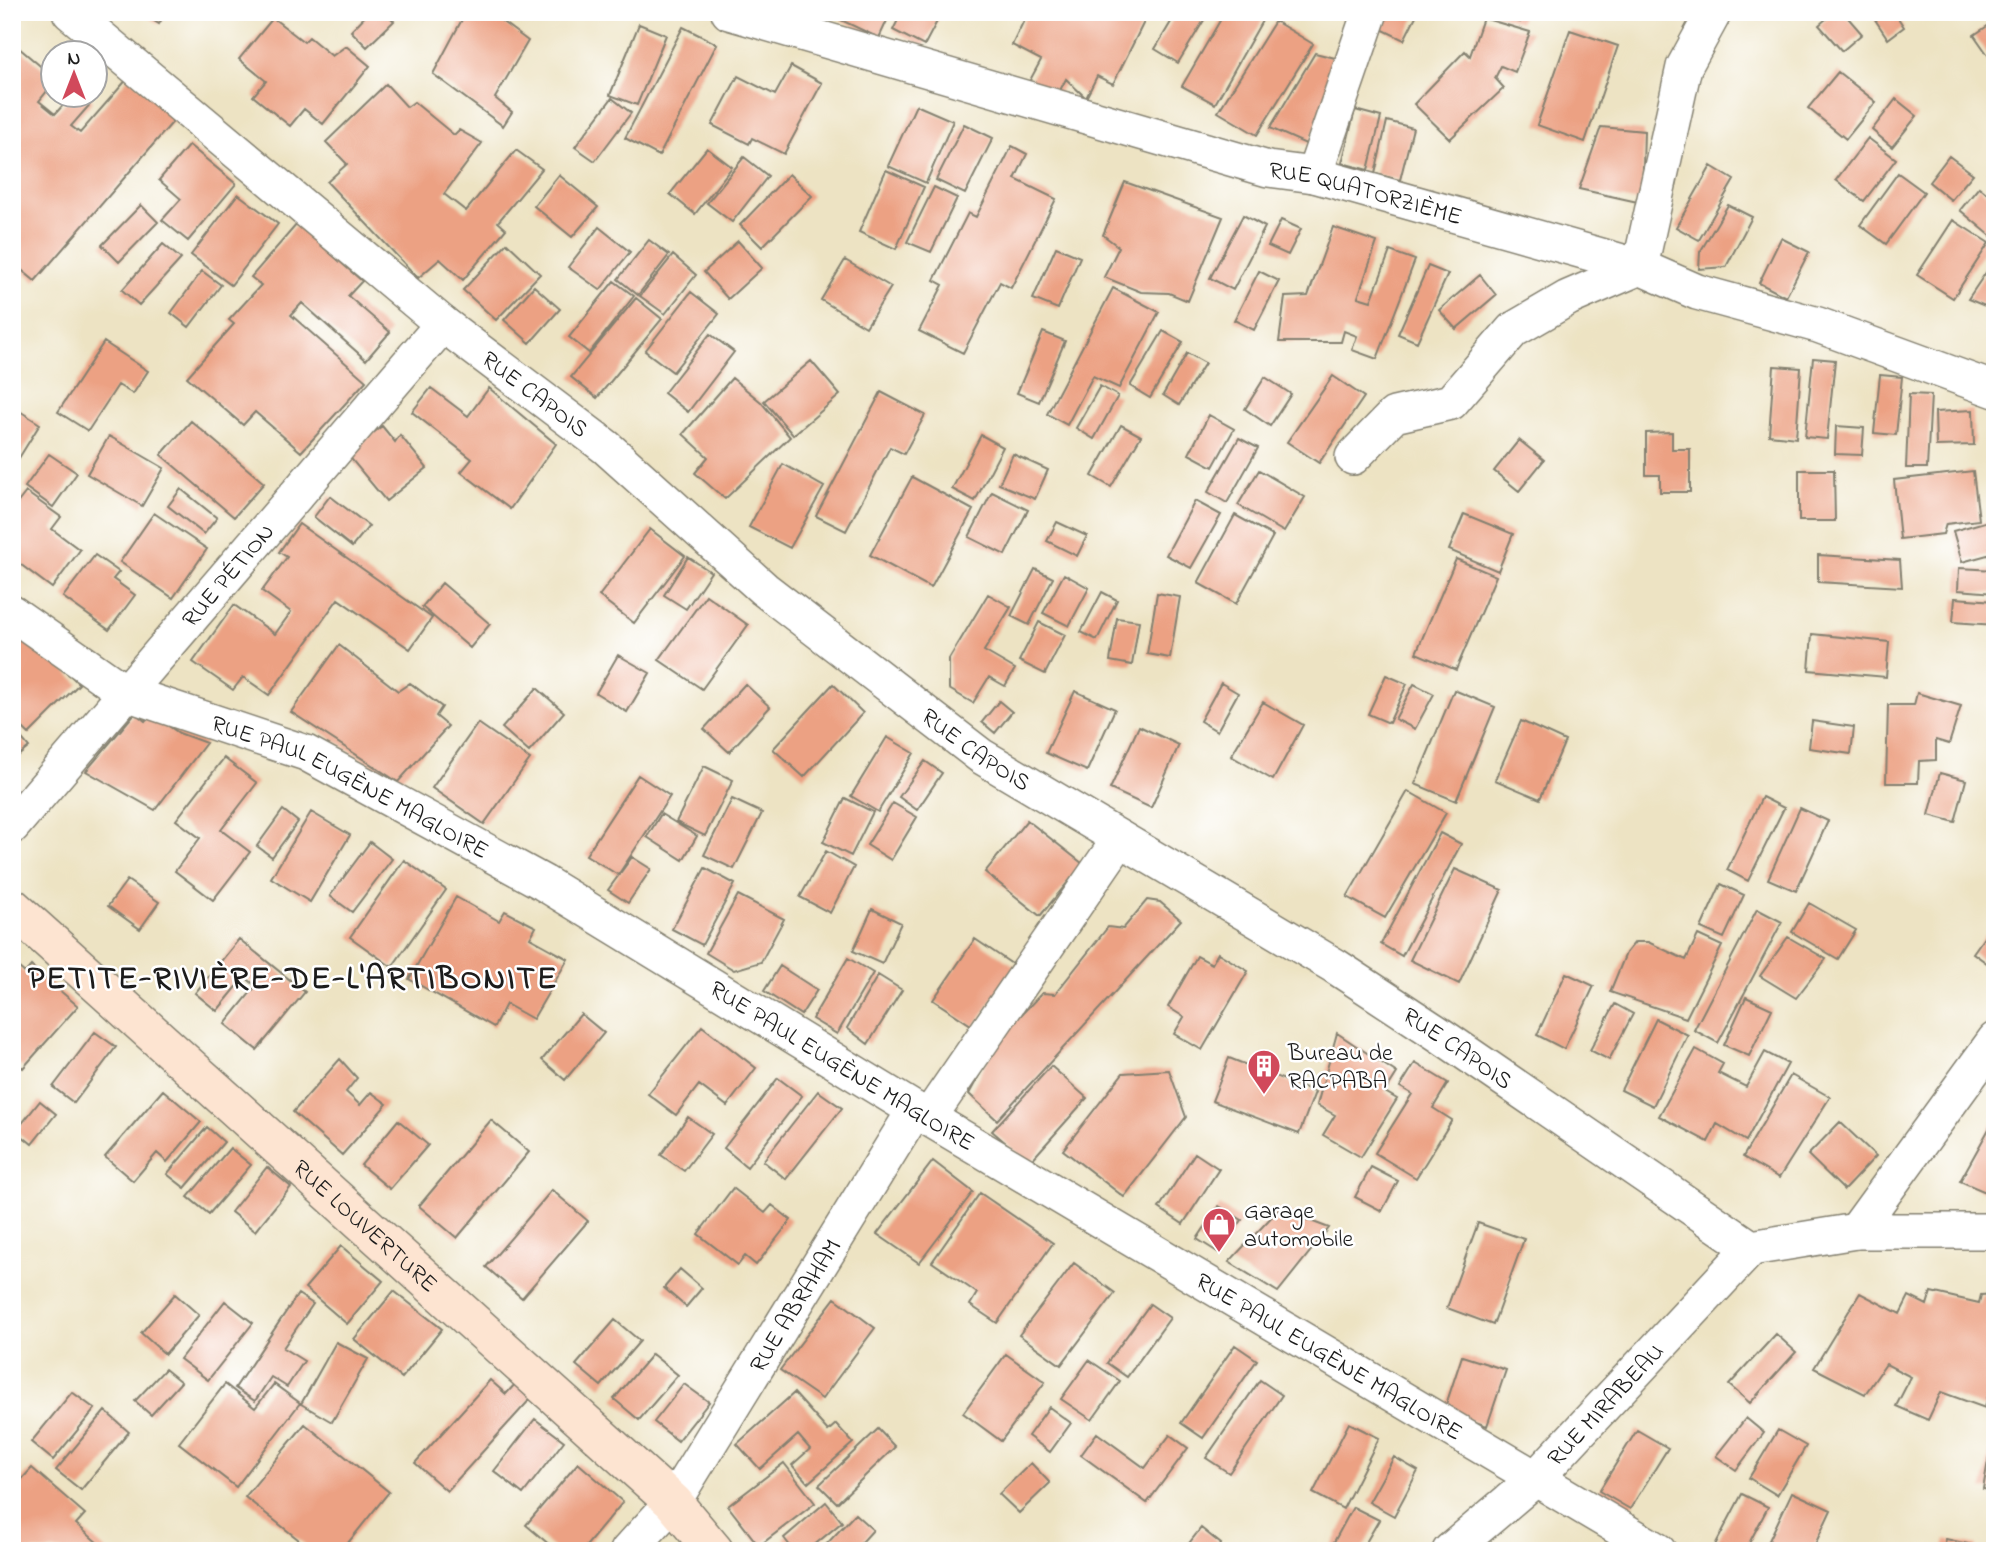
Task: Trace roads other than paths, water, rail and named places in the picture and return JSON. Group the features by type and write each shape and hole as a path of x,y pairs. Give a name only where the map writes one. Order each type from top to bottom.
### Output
{"main road":[{"name":"RUE LOUVERTURE","path":"12,907 673,1502 714,1551"}],"street":[{"name":"RUE CAPOIS","path":"70,12 443,324 606,447 764,589 981,756 1335,966 1751,1248"},
{"name":"RUE QUATORZIÈME","path":"729,12 1268,169 1314,175 1640,267 1697,292 1818,325 1995,390"},
{"path":"1314,175 1370,12"},
{"path":"1353,457 1395,415 1451,402 1513,330 1568,298 1640,267 1684,67 1714,12"},
{"name":"RUE PÉTION","path":"12,826 443,324"},
{"name":"RUE PAUL EUGÈNE MAGLOIRE","path":"12,613 126,693 306,753 544,883 922,1114 1658,1551"},
{"name":"RUE ABRAHAM","path":"628,1551 673,1502 922,1114 1120,839"},
{"path":"1856,1231 1995,1040"},
{"path":"1751,1248 1856,1231 1995,1231"},
{"name":"RUE MIRABEAU","path":"1450,1551 1535,1479 1751,1248"}],"place":[{"name":"Bureau de RACPABA","path":"1264,1096"},
{"name":"Garage automobile","path":"1219,1254"}],"district":[{"name":"PETITE-RIVIÈRE-DE-L'ARTIBONITE","path":"293,977"}]}
